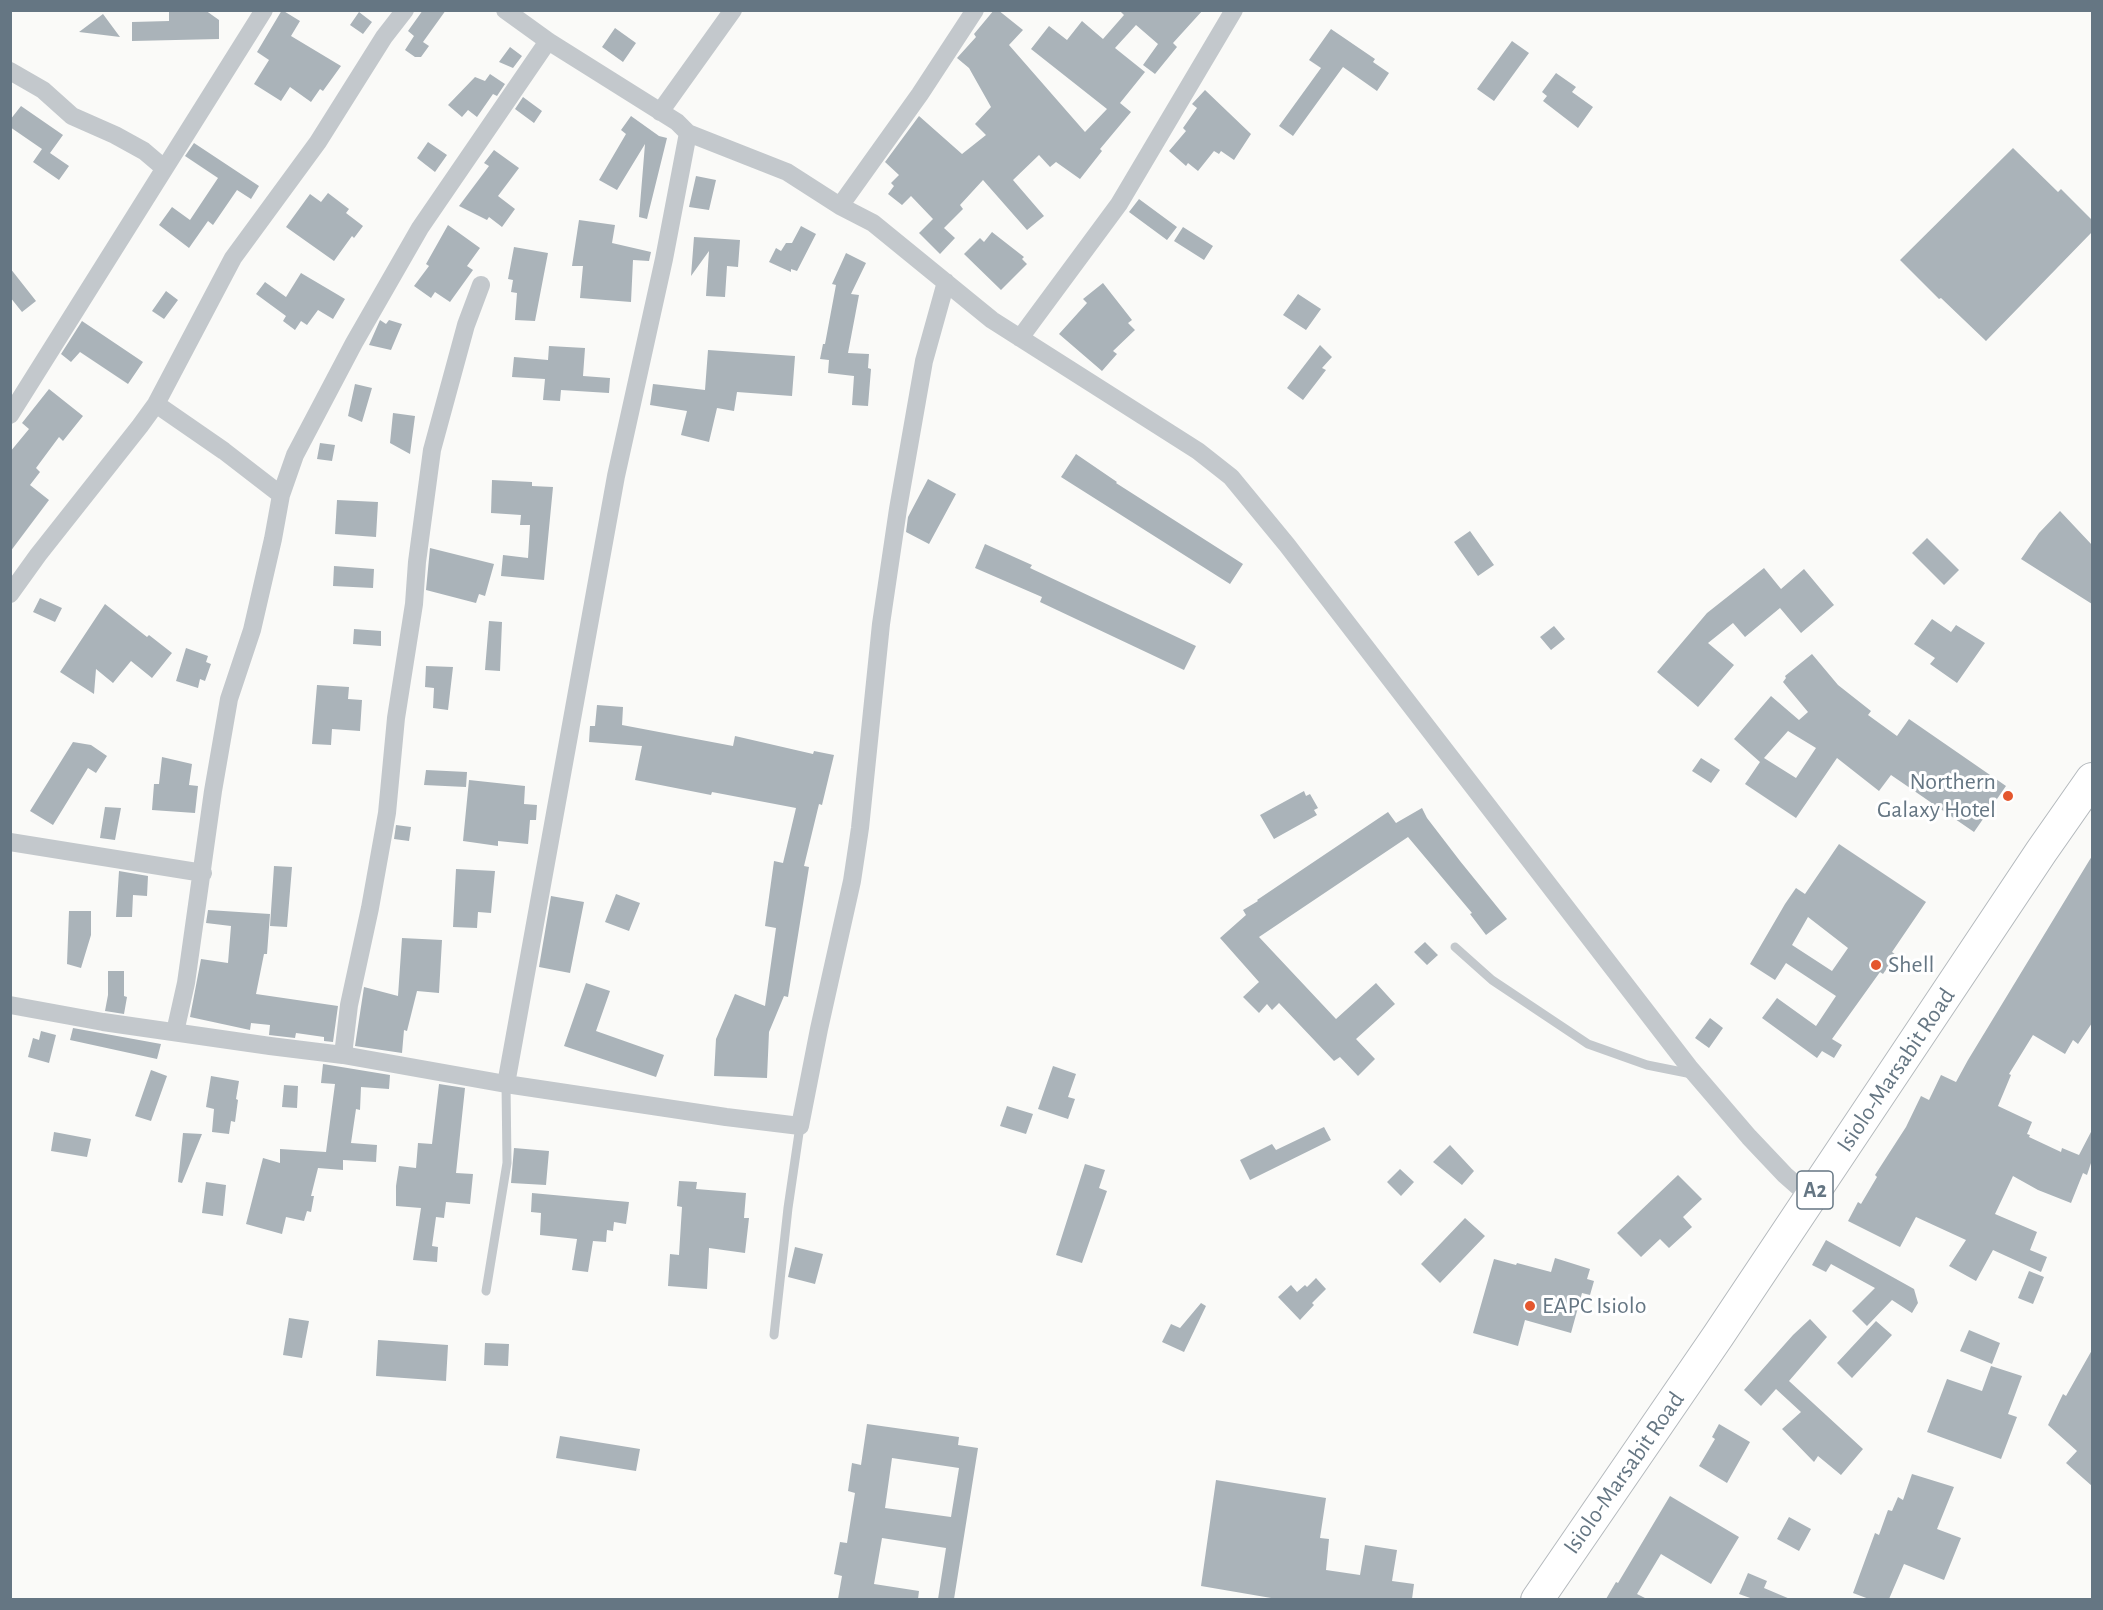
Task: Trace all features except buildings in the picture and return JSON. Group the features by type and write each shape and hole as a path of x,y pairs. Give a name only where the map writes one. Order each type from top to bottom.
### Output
{"highway":[{"name":"Isiolo-Marsabit Road","path":"1537,1599 1695,1369 2092,779"}],"street":[{"path":"10,414 264,10"},
{"path":"10,594 156,404 233,258 318,142 384,37 405,10"},
{"path":"505,10 548,41 677,122 688,133 787,172 840,206 873,223 992,320 1198,451 1231,477 1287,545 1696,1075 1749,1137 1785,1175 1810,1197"},
{"path":"660,112 733,10"},
{"path":"840,206 920,94 975,10"},
{"path":"1020,338 1119,204 1233,10"},
{"path":"175,1032 186,983 213,791 229,699 252,630 281,495 295,455 420,228 548,41"},
{"path":"10,70 43,90 72,116 144,151 164,168"},
{"path":"506,1084 616,476 664,259 688,133"},
{"path":"10,1005 175,1032 344,1054 506,1084 800,1126 852,880 860,828 881,624 898,509 924,361 946,282"},
{"path":"344,1054 349,1005 387,813 396,718 414,604 417,562 432,450 466,325 481,285"},
{"path":"156,404 224,451 281,495"},
{"path":"10,842 203,873"}],"lane":[{"path":"1455,946 1492,980 1588,1044 1647,1065 1696,1075"},
{"path":"486,1291 507,1163 506,1084"},
{"path":"774,1335 800,1126"}],"place":[{"name":"Northern Galaxy Hotel","path":"2008,796"},
{"name":"Shell","path":"1876,965"},
{"name":"EAPC Isiolo","path":"1530,1306"}]}
